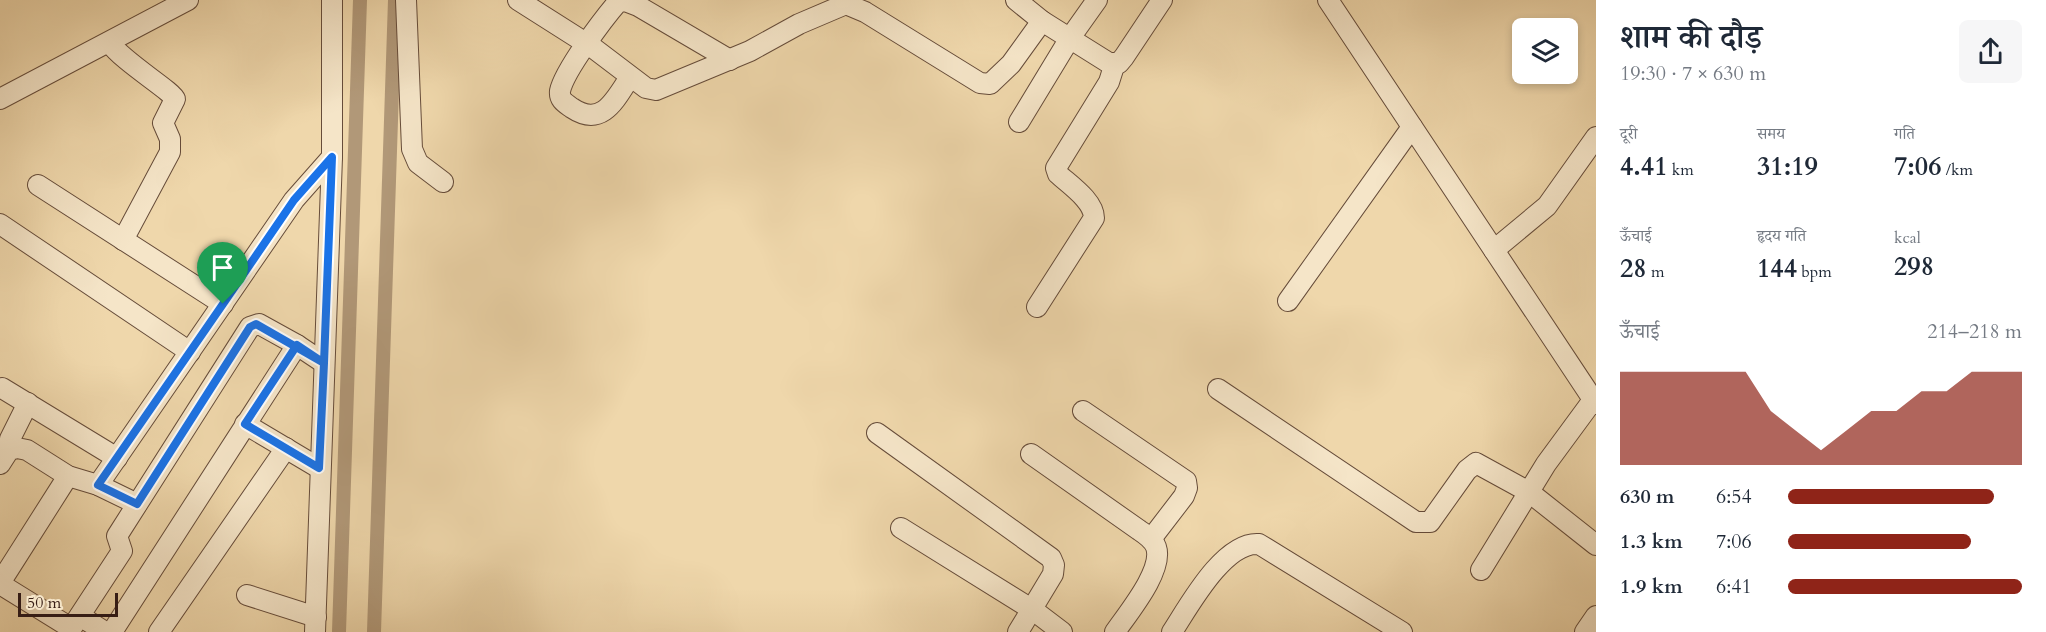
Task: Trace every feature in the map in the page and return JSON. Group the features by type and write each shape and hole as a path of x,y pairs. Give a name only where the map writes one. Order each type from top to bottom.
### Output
{"street":[{"path":"0,99 188,0"},
{"path":"248,595 315,624 332,157 332,0"},
{"path":"406,0 412,149 418,163 443,182"},
{"path":"518,0 587,45 646,88 656,90 730,60 799,24 846,4 865,12 980,83 990,84 1011,64 1042,21"},
{"path":"1016,0 1042,21 1109,63 1115,63 1124,57 1162,0"},
{"path":"1019,122 1070,38 1097,0"},
{"path":"1328,0 1595,400 1529,492 1482,570"},
{"path":"630,77 609,106 592,117 584,116 562,101 561,89 565,78 618,2 625,1 730,60"},
{"path":"110,43 146,77 171,92 175,99 163,123 170,139 170,152 123,240"},
{"path":"1037,307 1094,218 1094,212 1088,202 1058,174 1056,168 1109,82 1115,63"},
{"path":"1288,301 1412,127"},
{"path":"1494,250 1547,207 1596,137"},
{"path":"98,485 294,200 332,157"},
{"path":"38,185 223,304"},
{"path":"0,224 190,352"},
{"path":"73,625 122,551 117,536 252,325 259,324 324,363"},
{"path":"112,632 297,345"},
{"path":"2,388 117,459"},
{"path":"1218,389 1421,524 1430,522 1436,516 1473,463 1480,464 1529,492 1596,544"},
{"path":"5,457 10,439 28,403"},
{"path":"1083,411 1186,481 1187,488 1184,496 1151,539"},
{"path":"245,424 319,468"},
{"path":"877,433 1046,551 1054,565 1053,574 1018,632"},
{"path":"5,457 17,448 27,450 68,476 98,485 137,504"},
{"path":"159,632 286,448"},
{"path":"1031,454 1151,539 1156,548 1156,561 1149,581 1115,632"},
{"path":"68,476 0,584 73,625 105,632"},
{"path":"901,528 1033,610 1062,632"},
{"path":"1172,632 1220,564 1241,546 1248,543 1259,544 1402,632"},
{"path":"1585,632 1596,616"}],"waterway":[{"path":"339,632 360,0"},
{"path":"374,632 395,0"}],"route":[{"path":"223,304 98,485 137,504 250,327 256,324 297,345 324,363 319,468 245,424 297,345 324,363 332,157 294,200 223,304"}]}
